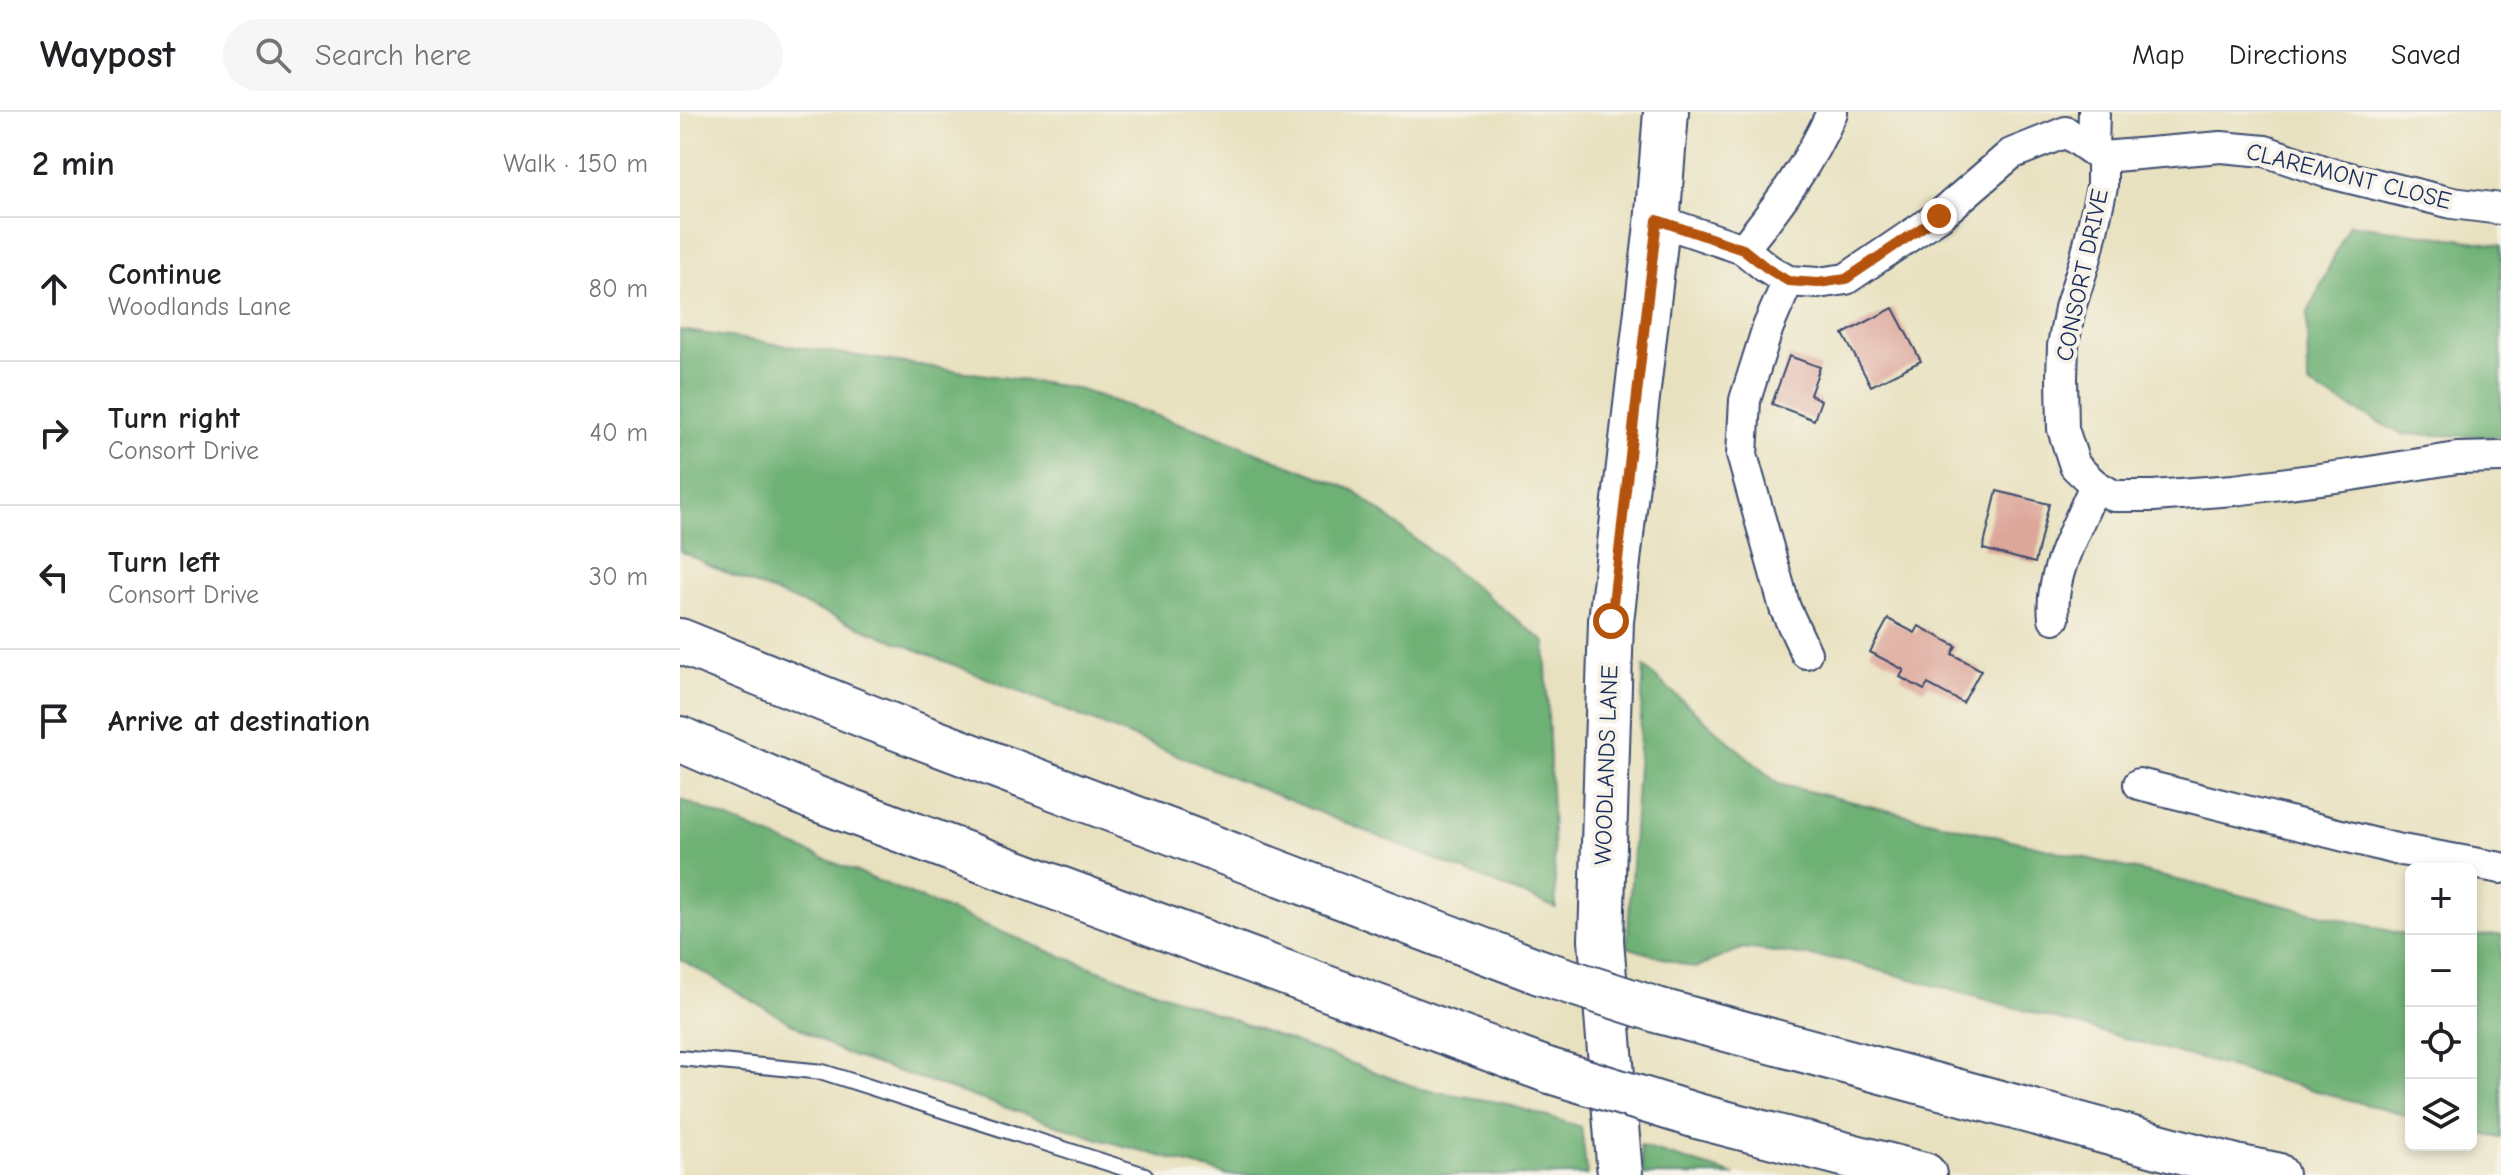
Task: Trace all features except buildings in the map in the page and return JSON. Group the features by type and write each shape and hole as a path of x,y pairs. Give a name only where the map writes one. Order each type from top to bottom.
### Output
{"main road":[{"name":"WOODLANDS LANE","path":"1620,1175 1601,940 1611,621 1657,220 1666,112"},
{"path":"680,641 871,718 1540,972 1660,1011 2236,1167 2276,1175"},
{"path":"680,739 812,797 1547,1070 1697,1116 1924,1175"}],"street":[{"path":"1743,249 1787,193 1819,143 1832,112"},
{"name":"CONSORT DRIVE","path":"2094,112 2102,187 2070,308 2063,346 2062,378 2063,429 2075,466 2095,485"},
{"path":"1657,220 1743,249 1788,281 1818,283 1846,279 1939,216 2011,154 2066,132 2097,154"},
{"name":"CLAREMONT CLOSE","path":"2097,154 2221,147 2265,151 2326,172 2452,203 2501,209"},
{"path":"1788,281 1768,327 1745,400 1742,455 1785,608 1806,653"},
{"path":"2054,618 2052,601 2060,569 2095,485 2114,496 2153,496 2322,479 2457,458 2501,457"},
{"path":"2139,784 2396,849 2501,868"}],"lane":[{"path":"680,1058 823,1072 1145,1175"}],"green space":[{"path":"2349,224 2501,245 2501,437 2401,434 2308,385 2307,315"},
{"path":"680,330 1075,388 1208,433 1353,490 1545,642 1556,908 731,575 680,551"},
{"path":"1644,667 1778,784 2405,935 2405,1115 1842,960 1743,948 1695,968 1627,947"},
{"path":"680,799 1058,955 1421,1089 1503,1103 1581,1127 1587,1175 1228,1175 1099,1139 843,1053 680,959"},
{"path":"2501,935 2501,1138 2477,1133 2477,936"},
{"path":"1640,1146 1735,1175 1643,1175"}],"route":[{"path":"1611,621 1657,220 1743,249 1788,281 1818,283 1846,279 1939,216"}]}
